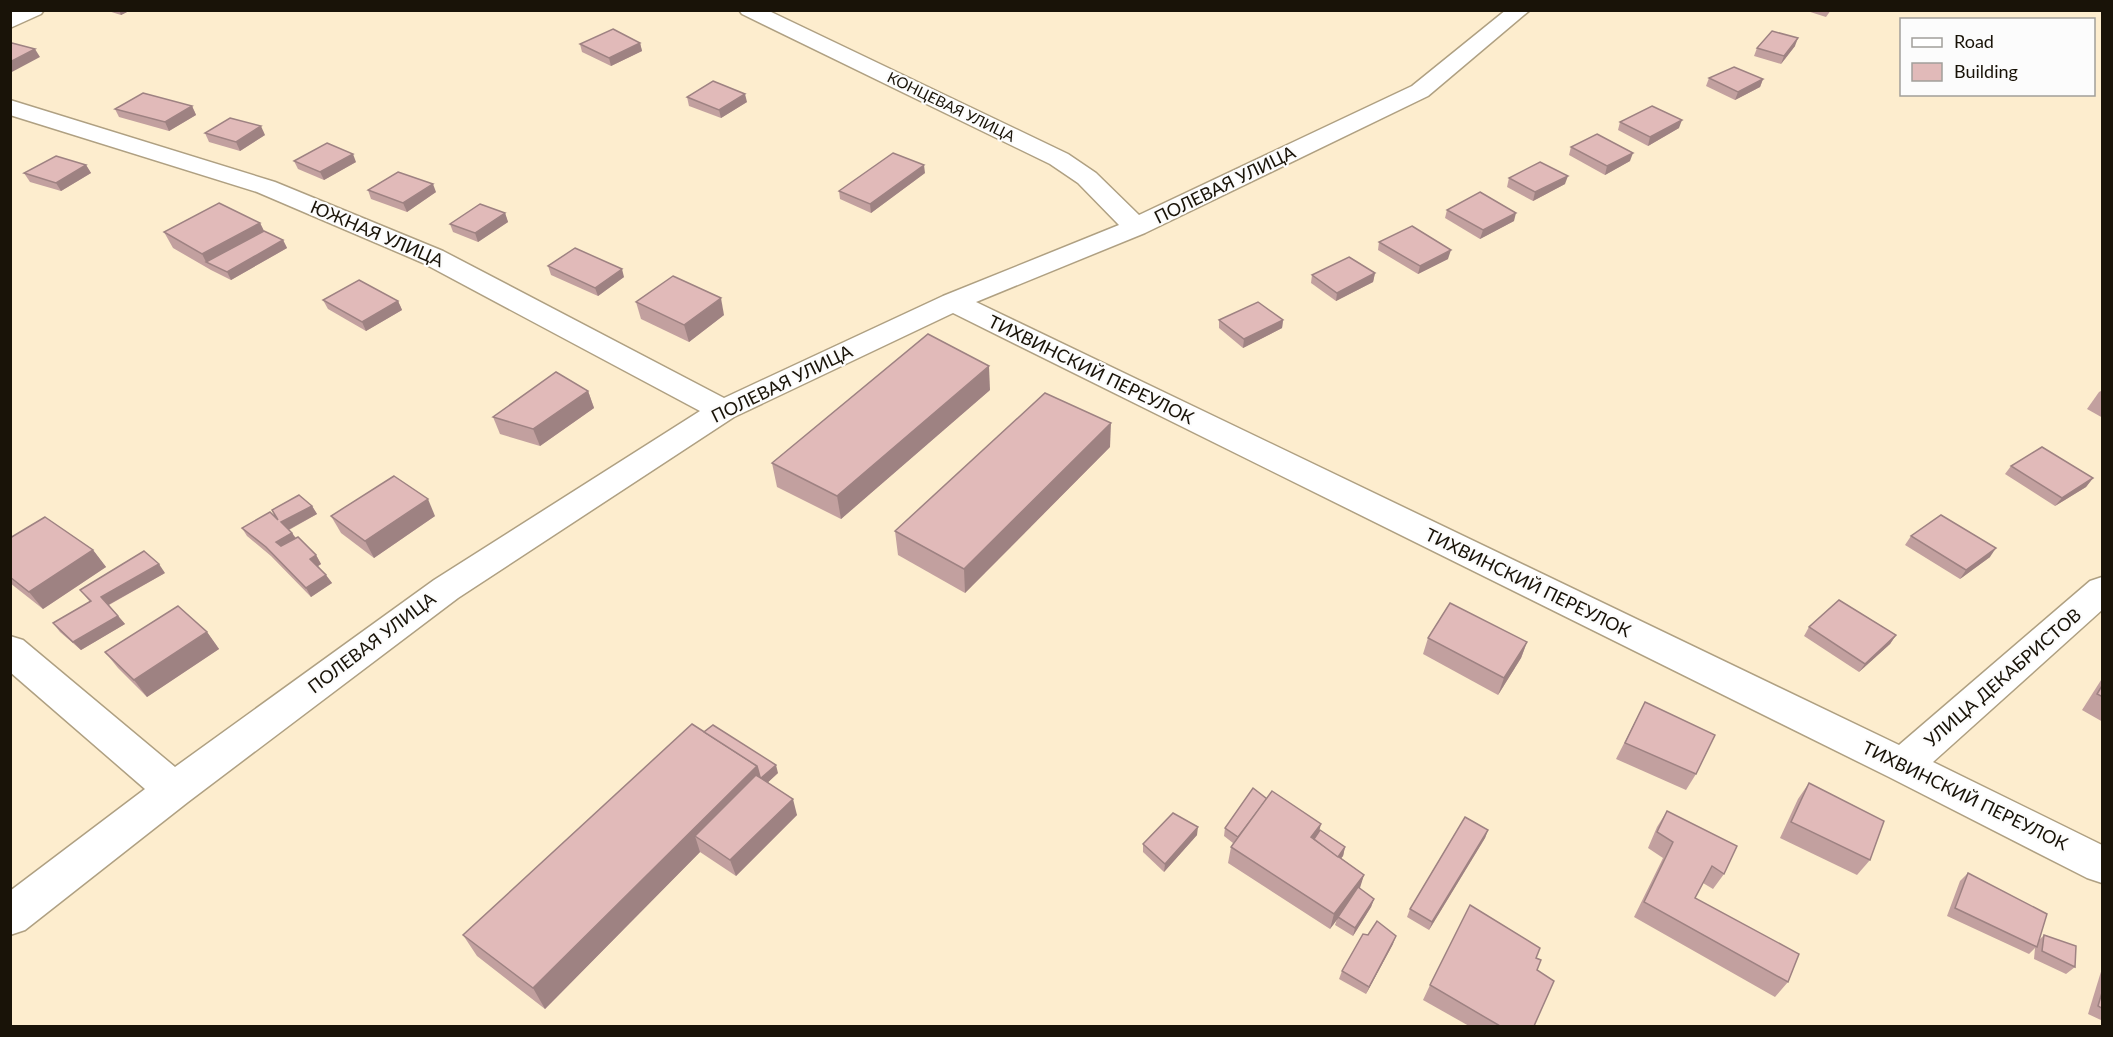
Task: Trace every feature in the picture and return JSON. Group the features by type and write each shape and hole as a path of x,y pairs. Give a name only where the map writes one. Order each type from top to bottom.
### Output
{"street":[{"path":"10,22 34,10"},
{"name":"КОНЦЕВАЯ УЛИЦА","path":"749,10 1059,159 1088,178 1136,227"},
{"name":"ПОЛЕВАЯ УЛИЦА","path":"10,916 174,790 446,589 723,410 953,302 1136,227 1420,91 1520,10"},
{"name":"ЮЖНАЯ УЛИЦА","path":"10,107 266,187 433,257 723,410"},
{"name":"ТИХВИНСКИЙ ПЕРЕУЛОК","path":"953,302 1903,765 2103,865"},
{"name":"УЛИЦА ДЕКАБРИСТОВ","path":"1903,765 2103,590"},
{"path":"10,650 174,790"}],"building":[{"path":"613,29 640,43 609,58 580,44"},
{"path":"1772,31 1798,38 1784,56 1757,48"},
{"path":"10,44 35,49 10,62"},
{"path":"1734,67 1763,79 1738,92 1709,78"},
{"path":"713,81 745,94 719,110 687,97"},
{"path":"143,93 192,106 165,122 115,109"},
{"path":"1652,106 1682,120 1650,137 1620,122"},
{"path":"230,118 261,126 236,142 205,133"},
{"path":"1597,134 1633,153 1607,166 1571,147"},
{"path":"327,143 353,154 320,172 294,161"},
{"path":"893,153 924,165 870,204 839,191"},
{"path":"56,156 86,165 56,183 24,173"},
{"path":"1540,162 1568,176 1535,192 1509,178"},
{"path":"398,172 433,184 403,203 368,190"},
{"path":"1480,192 1516,213 1483,230 1447,210"},
{"path":"219,203 260,223 202,254 164,232"},
{"path":"480,204 505,213 475,233 450,224"},
{"path":"1412,226 1451,250 1420,266 1379,242"},
{"path":"264,231 283,240 227,272 206,262"},
{"path":"575,248 622,269 595,288 548,266"},
{"path":"1349,257 1375,273 1337,293 1312,275"},
{"path":"673,276 721,298 684,325 636,302"},
{"path":"359,280 398,301 362,322 323,300"},
{"path":"1258,302 1283,320 1244,339 1219,320"},
{"path":"928,334 989,366 837,496 772,463"},
{"path":"556,372 588,391 533,429 493,417"},
{"path":"1045,393 1111,423 964,569 895,531"},
{"path":"2042,447 2093,478 2062,498 2011,466"},
{"path":"394,476 428,499 365,541 331,516"},
{"path":"299,495 312,506 281,522 292,533 276,542 281,546 298,537 316,555 310,559 326,575 306,588 266,547 242,528 270,512 278,520 272,510"},
{"path":"1941,515 1996,548 1966,570 1911,536"},
{"path":"45,517 93,550 29,592 10,577 10,538"},
{"path":"144,551 159,564 101,597 118,616 73,642 53,623 91,601 80,590"},
{"path":"1839,600 1896,635 1865,664 1809,627"},
{"path":"1450,603 1527,642 1504,678 1428,638"},
{"path":"178,606 207,632 134,680 105,652"},
{"path":"2103,684 2103,697 2097,694"},
{"path":"1645,702 1715,735 1696,774 1625,743"},
{"path":"692,724 757,766 533,988 463,935"},
{"path":"713,725 776,765 761,778 757,766 704,732"},
{"path":"756,775 793,799 730,860 695,836"},
{"path":"1809,783 1884,821 1870,860 1791,822"},
{"path":"1253,788 1267,799 1238,837 1225,828"},
{"path":"1272,791 1321,824 1311,837 1364,875 1334,914 1231,847"},
{"path":"1667,811 1737,846 1724,874 1712,866 1695,898 1799,954 1788,982 1644,902 1673,842 1657,832"},
{"path":"1173,813 1198,827 1165,864 1143,844"},
{"path":"1465,817 1488,830 1432,922 1410,909"},
{"path":"1320,830 1345,847 1338,857 1314,839"},
{"path":"1968,873 2047,914 2037,947 1955,908"},
{"path":"1358,887 1374,899 1355,928 1338,917"},
{"path":"1470,905 1540,948 1536,958 1541,960 1537,970 1554,981 1534,1026 1500,1026 1430,985"},
{"path":"1377,921 1396,936 1369,987 1342,971 1363,934 1368,935"},
{"path":"2044,935 2076,946 2075,967 2042,951"},
{"path":"2103,989 2103,1009 2098,1006"}]}
